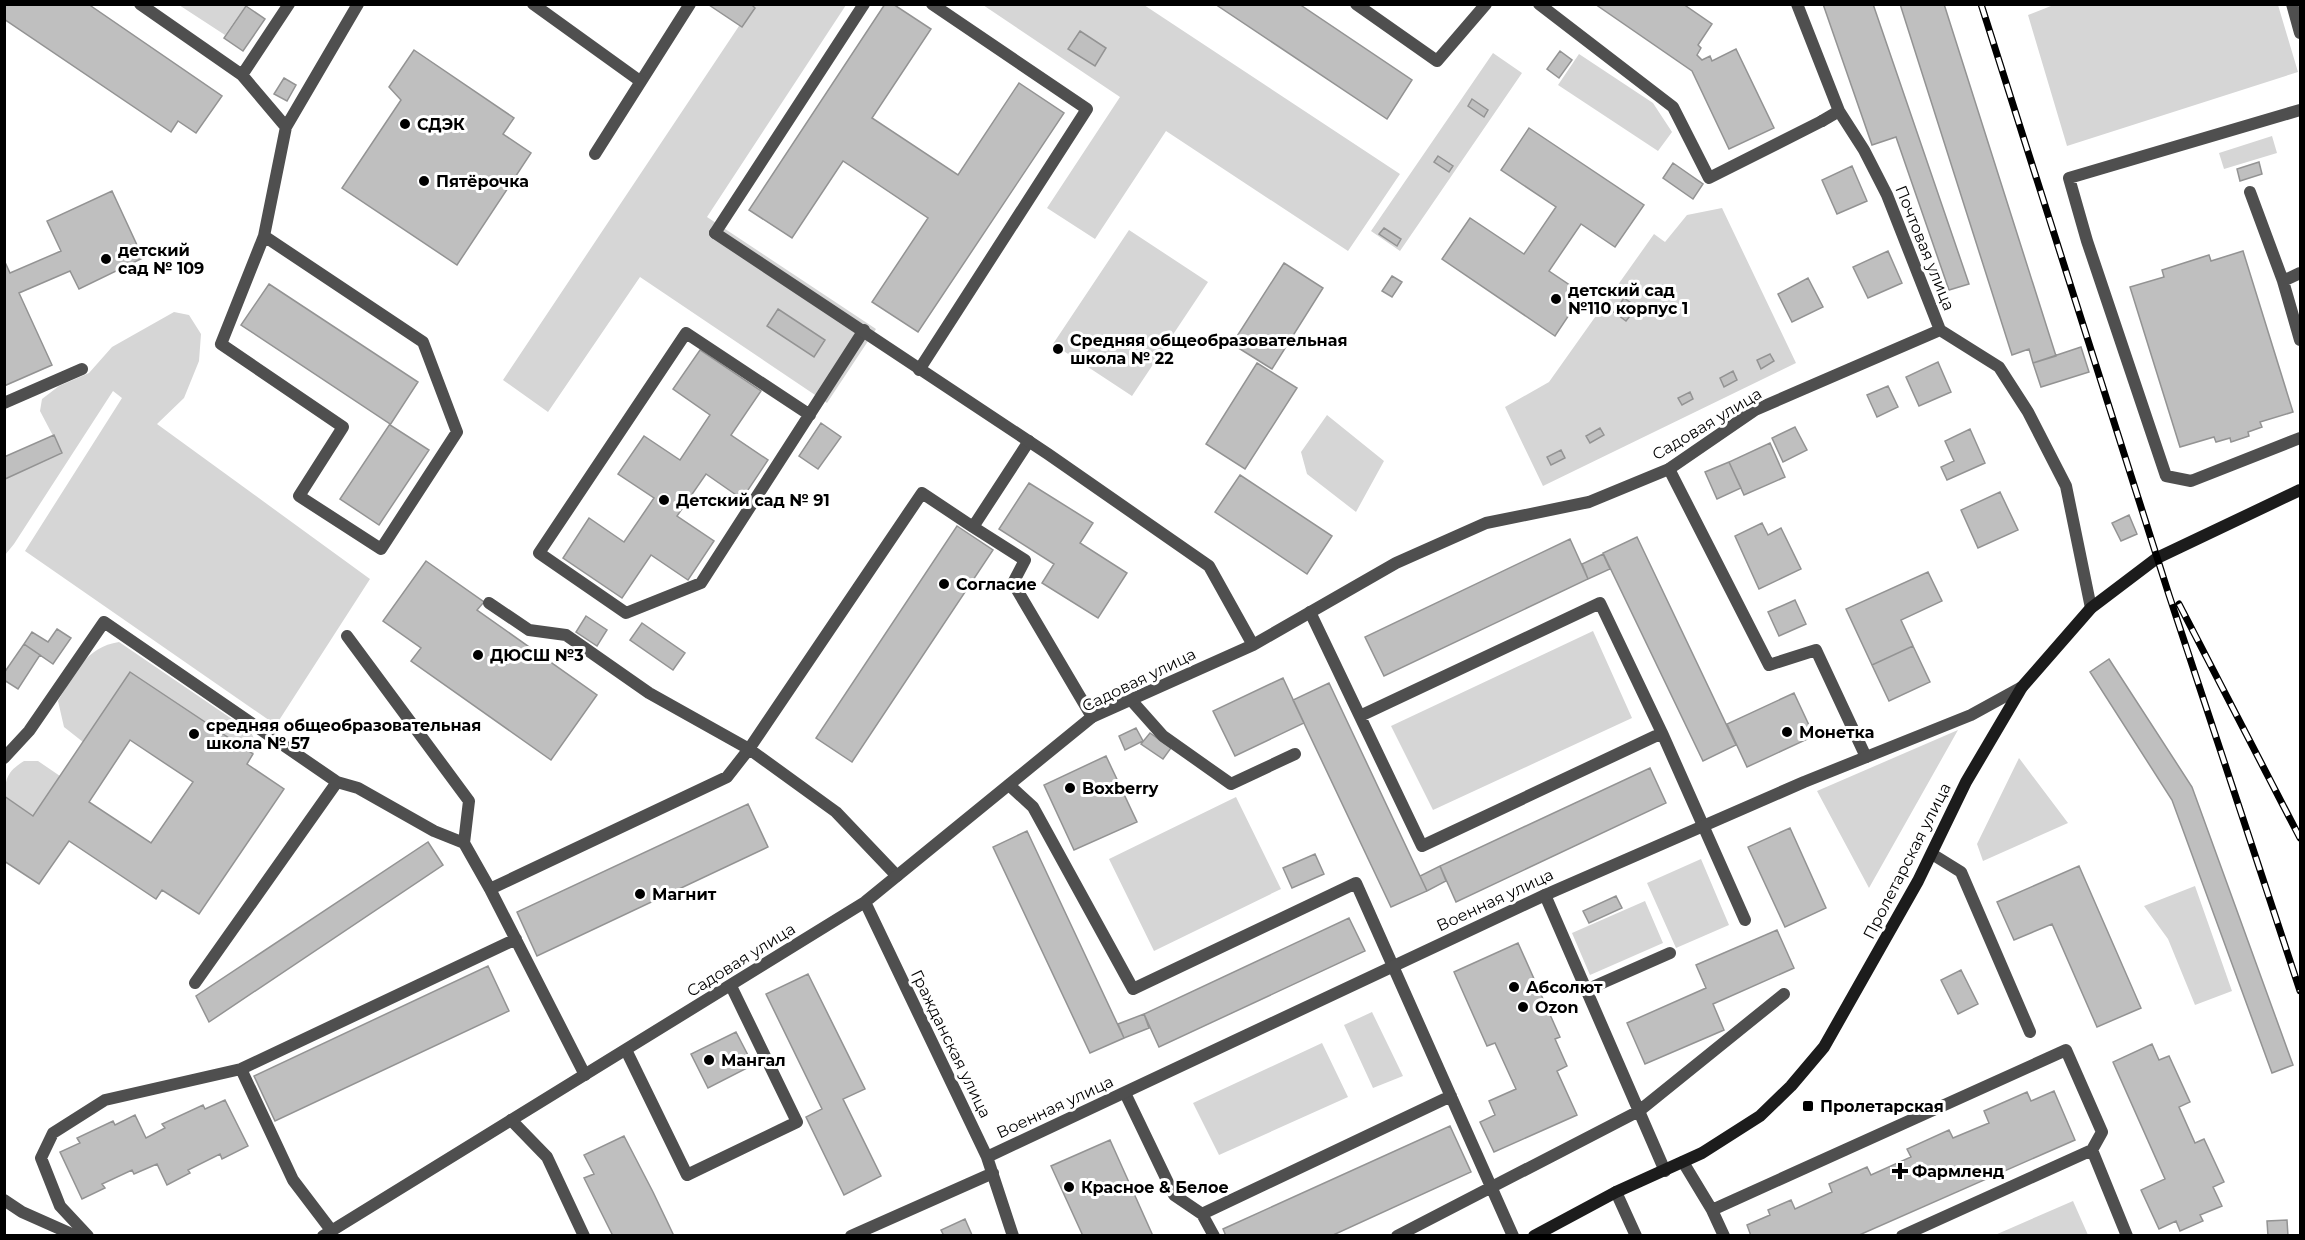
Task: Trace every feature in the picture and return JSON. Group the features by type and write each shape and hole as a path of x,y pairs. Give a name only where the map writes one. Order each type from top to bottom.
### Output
{"street":[{"path":"140,4 243,75 286,127"},
{"path":"243,75 289,4"},
{"path":"264,236 423,342 457,432 381,549 298,496 343,427 221,344 264,236 286,127 358,4"},
{"path":"533,4 640,81"},
{"path":"595,154 690,4"},
{"path":"864,4 715,233 1029,441 1209,566 1253,645"},
{"path":"919,370 1087,109 932,4"},
{"path":"1356,4 1437,61 1486,4"},
{"path":"1539,4 1673,107 1709,178 1839,111"},
{"name":"Почтовая улица","path":"1797,4 1839,111 1864,150 1887,195 1940,330 1999,367 2028,412 2066,486 2091,608"},
{"path":"2292,4 2301,33"},
{"path":"2301,110 2069,178 2087,241 2166,476 2191,481 2301,438"},
{"path":"2250,192 2283,281 2301,340"},
{"path":"2283,281 2301,273"},
{"path":"810,415 686,333 539,553 626,613 701,583 810,415 864,330"},
{"name":"Садовая улица","path":"327,1233 865,902 1092,717 1253,645 1396,563 1486,523 1589,502 1669,469 1755,410 1940,330"},
{"path":"4,403 82,369"},
{"path":"973,527 1029,441"},
{"path":"1669,469 1769,665 1816,650 1866,757"},
{"name":"Пролетарская улица","path":"1533,1236 1616,1192 1683,1162 1760,1116 1791,1086 1824,1047 1932,854 1966,782 2022,687 2091,608 2157,558 2301,490"},
{"path":"490,890 727,777 749,749 922,493 1025,560 1013,583 1092,717"},
{"path":"489,603 529,630 566,635 649,693 749,749 836,812 897,876"},
{"path":"1360,716 1600,603 1662,733 1745,920"},
{"path":"1311,612 1422,846 1662,733"},
{"path":"4,758 29,732 104,622 336,782 358,788 434,831 464,843"},
{"path":"347,636 469,801 464,843 585,1075"},
{"name":"Военная улица","path":"987,1157 1545,895 1703,825 1971,715 2022,687"},
{"path":"1131,700 1163,736 1231,784 1295,754"},
{"path":"195,983 336,782"},
{"path":"1009,785 1033,807 1133,989 1356,883 1513,1236"},
{"path":"1932,854 1961,872 2030,1032"},
{"path":"1545,895 1665,1172"},
{"name":"Гражданская улица","path":"865,902 987,1157 1013,1235"},
{"path":"88,1236 60,1206 41,1158 53,1133 105,1100 241,1069 516,939"},
{"path":"1586,990 1670,953"},
{"path":"626,1050 687,1175 797,1122 731,986"},
{"path":"1397,1236 1639,1111 1784,994"},
{"path":"1712,1210 2066,1050 2102,1132 2092,1150 1902,1236"},
{"path":"241,1069 293,1180 327,1233"},
{"path":"1125,1093 1174,1195 1202,1214 1214,1236"},
{"path":"1202,1214 1451,1096"},
{"path":"511,1120 547,1157 584,1236"},
{"path":"2092,1150 2127,1236"},
{"path":"1683,1162 1712,1210 1724,1236"},
{"path":"851,1236 993,1173"},
{"path":"1616,1192 1636,1236"},
{"path":"4,1200 22,1212 76,1236"}],"shaded area":[{"path":"2056,4 2278,5 2298,72 2067,146 2028,15"},
{"path":"179,5 246,5 225,35"},
{"path":"753,5 846,5 707,217 876,329 827,403 640,277 548,412 503,380"},
{"path":"983,5 1144,5 1400,174 1348,251 1166,131 1095,239 1047,208 1120,97"},
{"path":"1493,53 1522,73 1400,251 1371,231"},
{"path":"1579,54 1653,103 1672,132 1658,151 1558,85"},
{"path":"2272,136 2277,153 2224,169 2219,153"},
{"path":"1722,208 1796,363 1543,486 1505,407 1549,382 1654,234 1665,242 1687,215"},
{"path":"1129,230 1208,282 1132,396 1053,344"},
{"path":"174,312 189,315 201,334 199,361 184,398 157,424 370,579 276,725 25,551 122,398 113,391 5,555 4,478 62,453 40,411 42,399 59,386 89,373 112,347"},
{"path":"1327,415 1384,461 1356,512 1307,474 1301,452"},
{"path":"1593,631 1632,718 1433,810 1391,726"},
{"path":"119,642 251,732 256,743 253,754 130,672 83,742 64,727 58,701 76,672 89,656 108,645"},
{"path":"1958,730 1869,888 1817,791"},
{"path":"2019,758 2068,823 1983,861 1977,844"},
{"path":"24,761 38,761 60,776 33,816 5,796 8,776"},
{"path":"1236,797 1281,889 1154,951 1109,859"},
{"path":"1701,859 1729,925 1676,948 1647,883"},
{"path":"2195,886 2232,991 2195,1005 2168,939 2144,906"},
{"path":"1645,901 1663,943 1590,975 1572,933"},
{"path":"1372,1012 1403,1076 1373,1088 1344,1025"},
{"path":"1322,1043 1348,1097 1219,1155 1193,1103"},
{"path":"2073,1201 2088,1235 1995,1235"}],"building":[{"path":"4,4 88,4 222,96 196,133 178,121 171,132 4,19"},
{"path":"751,4 755,8 742,27 709,5"},
{"path":"885,4 893,4 931,29 872,118 958,175 1019,83 1064,113 918,332 872,302 928,218 843,161 792,238 749,210"},
{"path":"1215,4 1299,4 1412,80 1387,119"},
{"path":"1595,4 1683,4 1712,24 1698,45 1701,48 1697,55 1702,60 1710,56 1712,61 1736,49 1774,128 1729,149 1692,71"},
{"path":"1823,4 1873,4 1969,284 1949,290 1896,137 1872,145"},
{"path":"1900,4 1944,4 2056,356 2033,363 2029,349 2012,355"},
{"path":"246,6 265,19 243,51 224,38"},
{"path":"1080,31 1106,48 1095,66 1068,49"},
{"path":"414,50 514,118 503,134 531,153 457,265 342,188 401,100 389,87"},
{"path":"1560,51 1572,60 1559,78 1547,69"},
{"path":"284,78 296,85 287,101 274,94"},
{"path":"1472,99 1488,110 1484,117 1468,106"},
{"path":"1529,128 1644,205 1615,247 1581,224 1549,271 1583,294 1555,336 1442,259 1470,218 1524,254 1556,207 1501,170"},
{"path":"1438,156 1453,166 1449,172 1434,162"},
{"path":"2259,162 2262,174 2240,181 2237,169"},
{"path":"1673,163 1703,184 1693,199 1663,178"},
{"path":"1852,166 1867,201 1837,214 1822,180"},
{"path":"112,191 143,258 79,289 70,271 19,293 52,365 4,386 4,260 10,273 61,251 47,221"},
{"path":"1384,228 1401,239 1397,246 1379,234"},
{"path":"1888,251 1902,283 1868,298 1853,267"},
{"path":"2243,251 2293,412 2260,422 2262,427 2248,432 2249,436 2231,442 2230,438 2216,442 2214,437 2180,447 2130,287 2164,277 2162,270 2209,255 2211,261"},
{"path":"1284,263 1323,288 1272,369 1232,344"},
{"path":"1392,276 1402,282 1392,297 1382,291"},
{"path":"1808,278 1823,307 1792,322 1778,294"},
{"path":"269,284 418,382 390,425 429,450 379,525 340,499 390,424 241,325"},
{"path":"1624,298 1637,307 1626,321 1614,312"},
{"path":"778,309 825,340 814,357 767,326"},
{"path":"2081,347 2089,372 2041,387 2033,363"},
{"path":"700,350 761,391 731,435 768,460 742,499 706,474 677,516 714,541 688,580 651,555 622,598 563,558 589,518 624,542 654,498 618,474 644,436 680,460 710,415 673,389"},
{"path":"1770,354 1774,361 1761,369 1757,360"},
{"path":"1938,362 1951,392 1919,406 1906,377"},
{"path":"1257,363 1297,388 1245,469 1206,444"},
{"path":"1733,371 1737,380 1724,387 1720,378"},
{"path":"1888,386 1898,407 1877,417 1867,395"},
{"path":"1690,392 1693,399 1682,405 1678,398"},
{"path":"821,423 841,437 818,469 799,456"},
{"path":"1795,427 1807,450 1783,462 1772,438"},
{"path":"1600,428 1604,435 1590,443 1586,436"},
{"path":"1970,429 1985,463 1947,480 1941,467 1954,461 1945,441"},
{"path":"54,435 62,453 5,479 4,457"},
{"path":"1770,443 1785,477 1744,495 1729,462"},
{"path":"1561,450 1565,458 1551,465 1547,457"},
{"path":"1729,462 1741,488 1717,499 1705,472"},
{"path":"1240,475 1332,536 1307,574 1215,512"},
{"path":"1029,483 1093,523 1080,543 1127,573 1098,618 1042,583 1054,564 999,529"},
{"path":"2000,492 2018,530 1978,548 1961,510"},
{"path":"2129,515 2137,534 2121,541 2112,523"},
{"path":"1762,523 1768,535 1781,528 1801,569 1759,589 1735,536"},
{"path":"957,526 993,550 852,762 816,738"},
{"path":"1637,537 1736,745 1703,761 1603,553"},
{"path":"1570,539 1588,579 1384,676 1365,637"},
{"path":"1603,554 1610,569 1588,579 1582,564"},
{"name":"ДЮСШ №3","path":"426,561 484,602 477,610 597,695 551,760 411,661 421,648 383,621"},
{"path":"1928,572 1942,601 1901,620 1913,646 1872,665 1846,609"},
{"path":"1795,600 1806,624 1779,636 1768,612"},
{"path":"586,616 607,630 597,646 576,632"},
{"path":"642,623 685,653 673,670 630,640"},
{"path":"57,629 71,638 53,664 24,644 32,632 48,642"},
{"path":"24,644 40,655 18,689 4,680 4,673"},
{"path":"1913,646 1930,682 1889,701 1872,665"},
{"path":"2109,659 2192,787 2293,1065 2272,1073 2172,800 2090,672"},
{"path":"130,672 253,754 247,764 284,789 199,914 162,890 156,899 69,841 39,884 4,861 4,796 33,816","holes":["130,740 193,782 151,843 89,802"]},
{"path":"1283,678 1304,723 1235,756 1213,711"},
{"path":"1329,683 1427,891 1391,907 1293,700"},
{"path":"1794,693 1814,736 1747,767 1727,724"},
{"path":"1136,728 1143,741 1125,750 1119,736"},
{"path":"1150,733 1171,748 1163,759 1141,744"},
{"path":"1106,756 1137,822 1074,850 1044,785"},
{"path":"1650,768 1666,803 1456,902 1440,866"},
{"path":"748,804 768,847 537,956 517,912"},
{"path":"1790,828 1826,908 1785,927 1748,847"},
{"path":"1027,831 1124,1038 1090,1053 993,847"},
{"path":"428,842 443,865 209,1022 196,996"},
{"path":"1315,854 1324,874 1292,888 1283,868"},
{"path":"1440,866 1446,881 1427,891 1420,876"},
{"path":"2079,866 2141,1008 2097,1027 2052,924 2014,940 1997,902"},
{"path":"1616,896 1622,908 1589,923 1583,911"},
{"path":"1349,918 1365,951 1159,1047 1144,1014"},
{"path":"1777,930 1794,968 1713,1004 1724,1030 1645,1064 1627,1023 1706,988 1696,965"},
{"path":"1518,943 1560,1037 1555,1039 1567,1066 1557,1071 1577,1115 1494,1152 1480,1122 1495,1115 1489,1101 1516,1089 1495,1043 1487,1046 1454,972"},
{"path":"488,966 509,1011 275,1121 254,1076"},
{"path":"1961,970 1978,1004 1958,1014 1941,980"},
{"path":"808,974 865,1089 843,1099 881,1176 844,1195 806,1117 822,1109 766,994"},
{"path":"1144,1014 1149,1028 1124,1038 1118,1024"},
{"path":"736,1032 753,1065 708,1088 691,1054"},
{"path":"2152,1044 2159,1060 2169,1056 2190,1102 2179,1107 2195,1143 2204,1139 2224,1182 2213,1187 2222,1206 2200,1215 2203,1221 2180,1231 2176,1221 2159,1229 2141,1190 2165,1179 2113,1062"},
{"path":"2054,1091 2075,1140 1857,1236 1751,1236 1747,1225 1770,1215 1768,1210 1791,1200 1795,1209 1832,1192 1829,1184 1867,1167 1871,1175 1911,1157 1907,1149 1949,1130 1953,1138 1989,1123 1984,1111 2027,1092 2031,1101"},
{"path":"225,1100 248,1146 222,1159 220,1154 188,1170 190,1173 167,1185 157,1164 134,1174 132,1170 102,1184 105,1188 82,1199 60,1152 80,1143 77,1138 113,1121 115,1125 135,1115 146,1138 165,1128 162,1124 203,1105 205,1109"},
{"path":"1450,1126 1471,1172 1331,1236 1226,1236 1223,1229"},
{"path":"624,1136 674,1236 613,1236 584,1178 594,1174 584,1155"},
{"path":"1110,1140 1153,1236 1083,1236 1051,1166"},
{"path":"965,1219 972,1235 944,1236 941,1230"},
{"path":"2287,1220 2288,1236 2268,1236 2267,1221"}],"railway":[{"path":"1981,4 2169,595 2300,991"},
{"path":"2179,604 2300,838"}],"place":[{"name":"СДЭК","path":"405,124"},
{"name":"Пятёрочка","path":"424,181"},
{"name":"детский сад № 109","path":"106,259"},
{"name":"детский сад №110 корпус 1","path":"1556,299"},
{"name":"Средняя общеобразовательная школа № 22","path":"1058,349"},
{"name":"Детский сад № 91","path":"664,500"},
{"name":"Согласие","path":"944,584"},
{"name":"ДЮСШ №3","path":"478,655"},
{"name":"Монетка","path":"1787,732"},
{"name":"средняя общеобразовательная школа № 57","path":"194,734"},
{"name":"Boxberry","path":"1070,788"},
{"name":"Магнит","path":"640,894"},
{"name":"Абсолют","path":"1514,987"},
{"name":"Ozon","path":"1523,1007"},
{"name":"Мангал","path":"709,1060"},
{"name":"Пролетарская","path":"1808,1106"},
{"name":"Фармленд","path":"1900,1171"},
{"name":"Красное & Белое","path":"1069,1187"}]}
